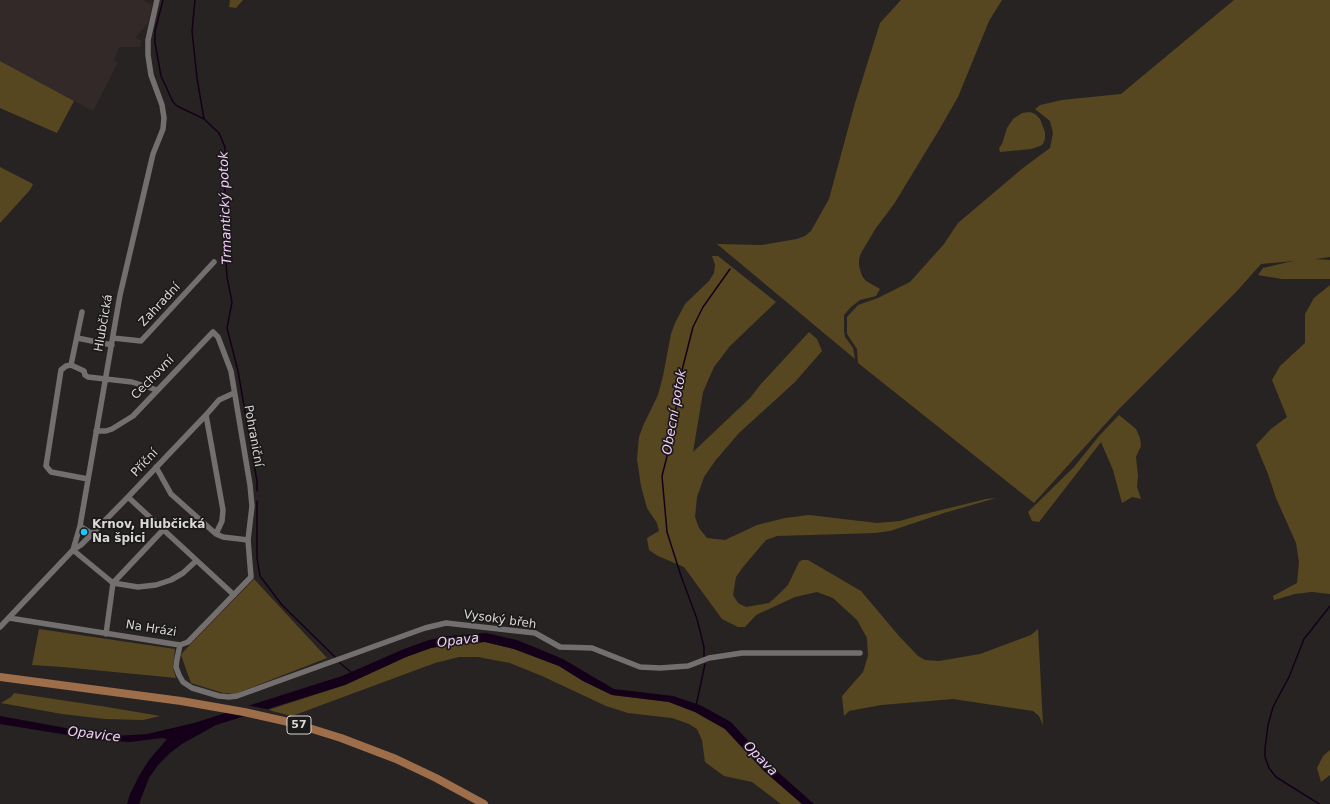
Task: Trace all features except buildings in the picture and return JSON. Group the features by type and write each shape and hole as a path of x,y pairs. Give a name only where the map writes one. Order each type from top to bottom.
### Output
{"main road":[{"name":"57","path":"0,677 181,701 244,712 301,725 365,746 412,766 449,784 484,804"}],"street":[{"name":"Hlubčická","path":"0,627 73,550 80,526 121,288 153,154 163,129 164,118 162,106 151,75 148,55 148,40 157,0"},
{"name":"Zahradní","path":"113,338 141,342 214,262"},
{"path":"71,365 82,312"},
{"name":"Cechovní","path":"96,430 106,431 112,429 133,416 213,332 218,337"},
{"name":"Pohraniční","path":"218,337 231,371 250,485 252,506 248,540"},
{"path":"77,338 112,345"},
{"path":"88,480 51,472 46,466 61,370 66,366 71,365 84,371 85,375 88,377 132,382 157,390"},
{"name":"Příční","path":"73,550 80,545 128,496 219,400 234,393"},
{"path":"206,415 223,510 222,521 216,534"},
{"path":"156,467 171,494 216,534 222,537 248,540"},
{"path":"128,496 234,595"},
{"path":"80,526 91,533"},
{"path":"106,634 113,583 163,530"},
{"name":"Na Hrázi","path":"8,618 180,645 188,642 251,577 248,540"},
{"path":"73,550 113,583 138,587 156,585 171,580 196,561"},
{"name":"Vysoký břeh","path":"180,645 176,667 183,682 192,688 219,696 229,697 244,693 425,628 446,623 535,633 560,647 592,648 640,667 660,668 688,666 709,658 742,653 860,653"}],"shaded area":[{"path":"0,0 142,0 152,5 148,23 135,38 142,41 140,47 120,47 118,49 114,61 118,62 93,111 0,61"},
{"path":"230,0 243,0 236,8 229,7"},
{"path":"901,0 1002,0 989,21 958,97 894,204 876,228 861,253 859,266 862,276 866,281 880,289 876,296 860,300 844,315 845,337 853,348 855,359 717,244 762,245 797,239 805,236 811,231 829,199 855,103 880,23"},
{"path":"1234,0 1330,0 1330,257 1315,259 1330,260 1330,279 1282,279 1258,275 1263,268 1293,261 1261,264 1237,291 1118,410 1034,503 858,363 857,349 847,334 847,317 858,305 878,298 910,282 944,244 958,223 1023,168 1050,148 1053,133 1050,121 1035,109 1040,105 1062,100 1121,94"},
{"path":"0,61 74,101 57,133 0,108"},
{"path":"1030,112 1035,114 1040,119 1045,132 1043,144 1031,149 1000,152 999,148 1002,144 1007,128 1013,119 1022,113"},
{"path":"0,167 33,184 30,190 0,223"},
{"path":"712,256 718,256 776,302 730,346 714,367 703,392 693,452 750,398 809,332 817,339 822,351 795,382 739,433 715,461 704,477 697,497 695,517 699,528 707,538 725,540 757,525 785,518 809,515 877,523 900,521 986,499 996,498 890,531 875,533 777,536 766,540 736,577 733,595 738,603 746,607 769,603 788,585 799,562 802,560 808,560 861,591 899,636 918,656 925,660 939,661 980,654 1031,635 1038,629 1043,725 1039,716 1033,711 953,699 881,705 849,711 844,716 842,696 863,672 868,656 867,638 857,620 833,598 817,592 795,597 756,615 745,627 738,627 722,619 684,567 658,556 649,550 647,538 659,531 657,523 647,508 641,486 637,459 639,437 658,395 671,334 675,323 685,304 709,281 714,273 715,265"},
{"path":"1330,285 1330,594 1312,592 1295,594 1274,600 1273,596 1297,583 1299,562 1296,543 1276,498 1256,445 1271,429 1287,417 1272,380 1280,366 1305,343 1305,314 1314,298"},
{"path":"1119,415 1136,429 1140,438 1141,446 1136,457 1138,476 1137,487 1141,499 1132,497 1122,503 1113,470 1101,442 1039,522 1032,521 1028,512 1074,467 1099,436"},
{"path":"254,579 327,658 235,694 223,693 191,683 181,655"},
{"path":"39,629 175,649 173,668 176,678 32,665"},
{"path":"485,642 514,649 559,666 583,681 612,695 669,702 695,712 725,729 764,771 802,804 781,804 752,782 724,776 705,762 702,740 697,729 689,724 672,718 628,713 606,706 542,676 510,663 478,657 459,657 435,663 292,716 268,710 345,685 406,657 431,648"},
{"path":"14,693 160,716 143,720 105,719 62,714 1,703 11,697"},
{"path":"1330,750 1330,775 1321,782 1317,768 1323,756"}],"water":[{"path":"486,633 517,640 563,659 614,689 673,696 700,705 731,722 770,765 814,804 802,804 764,771 725,729 695,712 669,702 612,695 583,681 559,666 514,649 485,642 431,648 406,657 345,685 216,725 182,744 158,765 149,778 139,804 127,804 130,794 149,760 167,739 162,738 130,742 98,740 0,724 0,716 114,736 147,734 194,723 342,676 404,649 429,640 448,636"}],"pier":[{"path":"246,705 272,710 250,717 222,712"}],"waterway":[{"name":"Trmantický potok","path":"163,0 155,31 155,43 161,76 173,102 177,106 204,119 219,133 225,147 225,244 227,277 232,302 227,328 238,371 257,481 257,491"},
{"path":"195,0 192,31 197,78 204,119"},
{"name":"Obecní potok","path":"704,657 704,647 697,619 667,532 662,476 674,429 678,386 693,327 703,307 730,269"},
{"name":"Trmantický potok","path":"257,501 257,558 260,576 282,605 335,657"},
{"path":"1319,804 1276,777 1269,768 1265,757 1265,749 1268,725 1273,707 1289,677 1304,639 1330,606"},
{"name":"Trmantický potok","path":"340,663 352,673"},
{"path":"696,706 705,664"}],"place":[{"name":"Krnov, Hlubčická Na špici","path":"84,532"}],"water label":[{"name":"Opava","path":"458,641"},
{"name":"Opavice","path":"94,735"},
{"name":"Opava","path":"760,759"}]}
